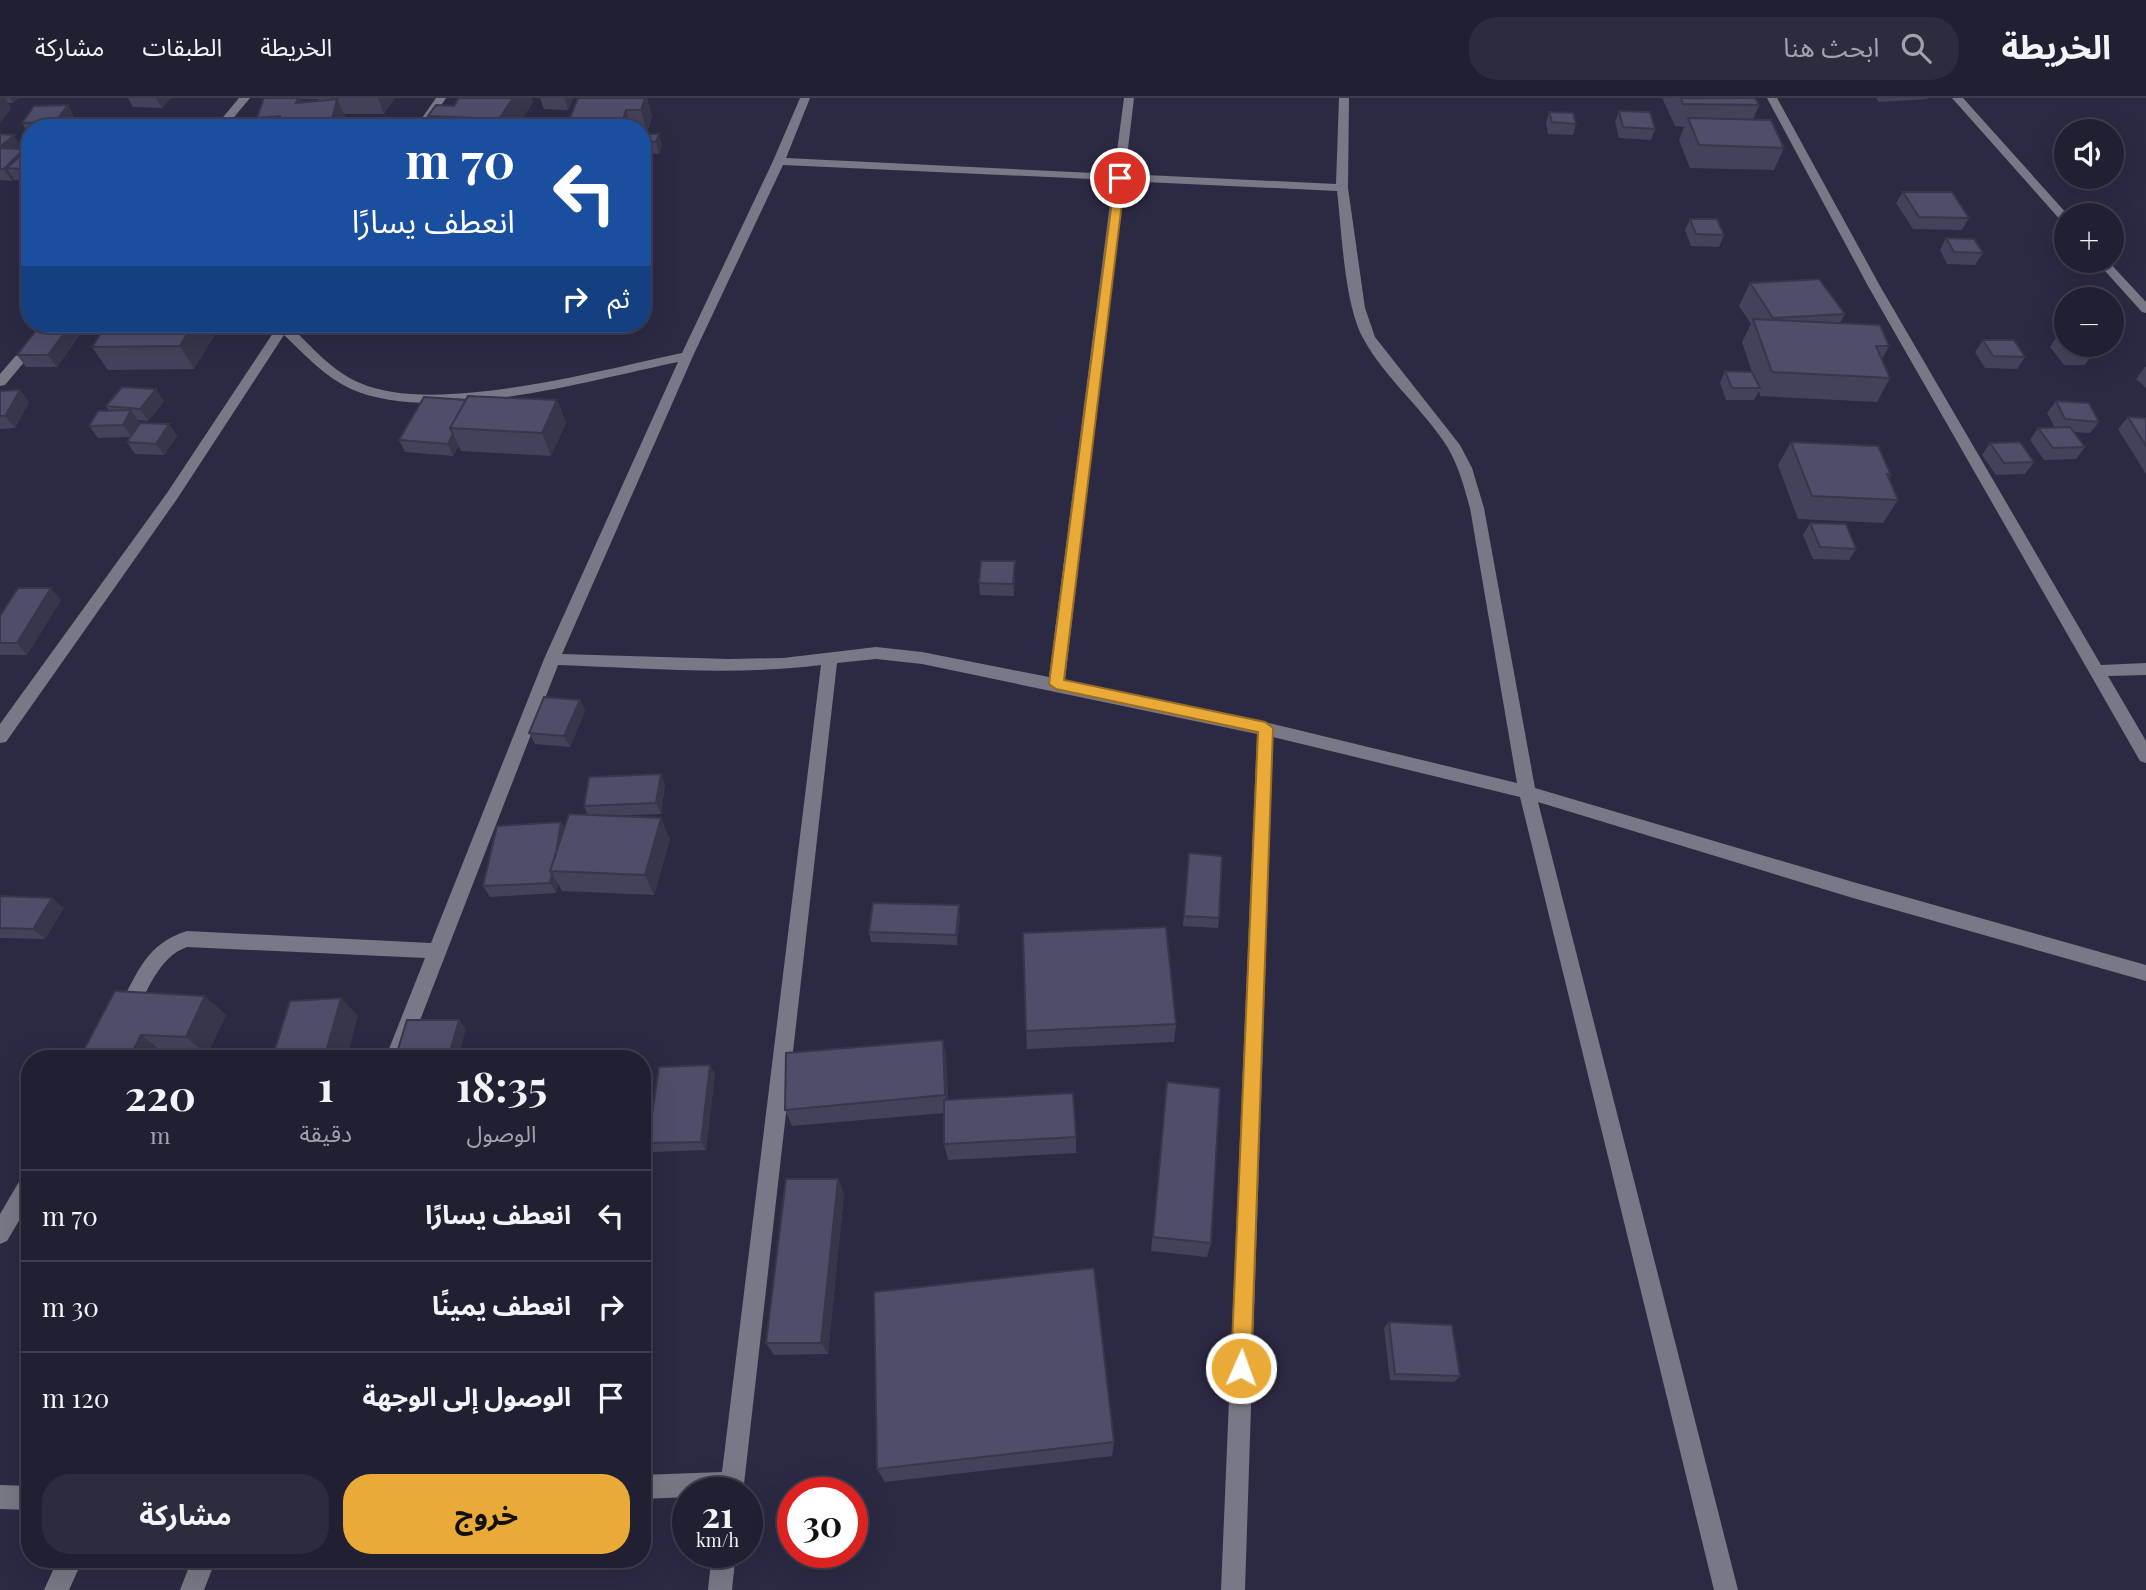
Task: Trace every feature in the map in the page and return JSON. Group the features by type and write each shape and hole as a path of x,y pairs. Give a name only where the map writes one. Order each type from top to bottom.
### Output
{"street":[{"path":"227,119 245,98"},
{"path":"426,119 441,98"},
{"path":"398,1050 552,659 687,356 779,161 805,98"},
{"path":"1056,684 1129,98"},
{"path":"1344,98 1342,188 1359,307 1369,337 1452,445 1465,468 1477,508 1527,792 1726,1590"},
{"path":"1772,98 1874,286 2146,756"},
{"path":"1957,98 2054,206"},
{"path":"779,161 1342,188"},
{"path":"2113,273 2146,309"},
{"path":"0,382 42,333"},
{"path":"0,737 172,496 279,333"},
{"path":"292,333 329,369 348,381 358,387 396,396 478,396 687,356"},
{"path":"552,659 729,665 783,664 876,653 922,658 1056,684 1265,728 1527,792 1853,890 2146,973"},
{"path":"733,1477 830,659"},
{"path":"2097,671 2146,669"},
{"path":"1233,1590 1265,728"},
{"path":"120,1024 160,954 175,942 187,939 436,951"},
{"path":"0,1234 21,1198"},
{"path":"651,1487 672,1487"},
{"path":"0,1497 21,1498"},
{"path":"56,1590 67,1568"},
{"path":"192,1590 201,1568"},
{"path":"720,1590 722,1568"}],"building":[{"path":"264,98 298,98 296,103 337,99 332,119 279,119 280,116 257,118"},
{"path":"459,98 513,98 499,119 428,116 436,105 454,106"},
{"path":"578,98 645,98 641,110 626,110 623,119 570,119"},
{"path":"1681,98 1755,98 1759,105 1683,104"},
{"path":"68,105 57,119 25,119 34,106"},
{"path":"1619,111 1650,112 1655,129 1623,127"},
{"path":"1549,112 1573,113 1576,124 1552,122"},
{"path":"1688,118 1771,120 1784,148 1699,145"},
{"path":"0,134 14,135 0,147"},
{"path":"651,134 659,134 656,142 651,142"},
{"path":"0,149 21,149 21,152 4,169 0,169"},
{"path":"21,155 21,169 7,168"},
{"path":"1903,192 1952,192 1969,218 1919,217"},
{"path":"1690,219 1717,219 1724,235 1696,234"},
{"path":"1946,238 1974,239 1983,253 1954,252"},
{"path":"1819,279 1845,314 1773,318 1750,283"},
{"path":"1753,319 1880,325 1889,346 1876,346 1890,378 1772,372"},
{"path":"34,333 64,333 48,355 17,355"},
{"path":"101,333 188,333 180,346 92,347"},
{"path":"1983,340 2014,340 2025,357 1993,356"},
{"path":"1725,371 1752,372 1760,388 1732,388"},
{"path":"122,387 156,389 140,409 106,406"},
{"path":"20,390 5,416 0,416 0,391"},
{"path":"468,396 557,400 542,433 450,428"},
{"path":"424,397 466,400 450,428 453,434 448,444 399,440"},
{"path":"2056,401 2089,403 2099,422 2065,419"},
{"path":"131,410 123,425 89,426 98,411"},
{"path":"2128,417 2146,418 2146,446"},
{"path":"140,423 169,424 156,444 127,442"},
{"path":"2070,427 2085,447 2053,448 2038,428"},
{"path":"1791,442 1878,446 1891,475 1887,474 1898,500 1812,496"},
{"path":"2020,442 2034,462 2004,463 1990,443"},
{"path":"1810,523 1846,524 1856,549 1820,547"},
{"path":"981,561 1015,561 1013,584 979,583"},
{"path":"18,588 51,588 17,643 0,643 0,616"},
{"path":"544,697 580,700 564,736 529,733"},
{"path":"661,774 656,803 584,806 589,777"},
{"path":"569,814 661,818 645,875 550,871"},
{"path":"561,822 556,854 550,871 550,883 483,886 497,826"},
{"path":"1189,853 1222,856 1219,918 1184,916"},
{"path":"0,896 52,898 33,929 0,928"},
{"path":"873,903 959,905 956,935 869,932"},
{"path":"1166,927 1176,1024 1026,1031 1023,933"},
{"path":"115,991 205,996 186,1037 141,1035 134,1050 84,1050"},
{"path":"341,998 327,1050 275,1050 290,1001"},
{"path":"407,1020 459,1020 451,1050 398,1050"},
{"path":"943,1040 945,1095 785,1110 786,1053"},
{"path":"710,1065 701,1142 651,1143 651,1122 659,1067"},
{"path":"1167,1082 1220,1088 1211,1243 1153,1237"},
{"path":"1073,1093 1076,1137 944,1144 944,1100"},
{"path":"786,1179 838,1179 821,1343 766,1343"},
{"path":"1094,1268 1114,1442 877,1469 874,1292"},
{"path":"1389,1322 1452,1325 1460,1376 1395,1374"}],"route":[{"path":"1120,178 1056,684 1265,728 1241,1368"}]}
